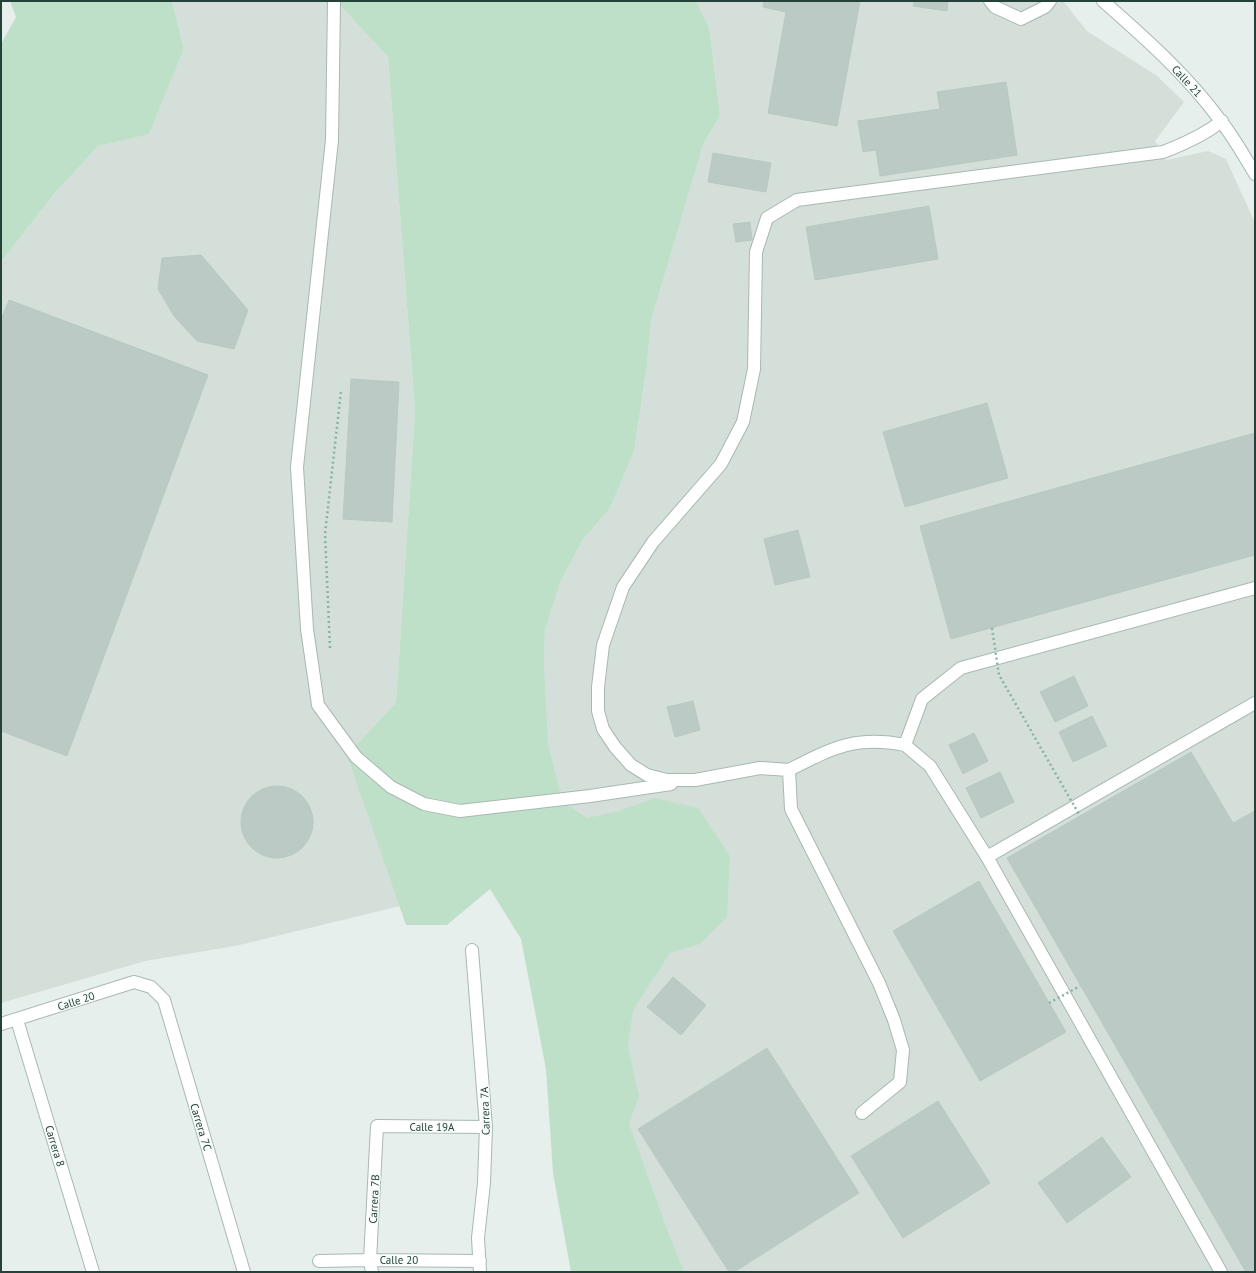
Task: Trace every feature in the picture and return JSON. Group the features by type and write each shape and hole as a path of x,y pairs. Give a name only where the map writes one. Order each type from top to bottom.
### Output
{"street":[{"path":"334,1 332,140 297,467 307,629 318,706 356,757 391,787 424,804 460,811 590,796 695,780 760,768 789,770 825,751 862,741 884,741 905,745 930,766 987,857 1221,1272"},
{"path":"990,1 995,7 1021,19 1045,7 1050,1"},
{"name":"Calle 21","path":"1103,1 1181,74 1222,121 1255,174"},
{"path":"695,780 667,780 647,775 631,765 615,747 603,729 598,711 598,687 603,645 623,587 653,542 721,464 743,422 754,369 756,252 767,218 797,200 1163,152 1185,144 1210,130 1222,121"},
{"path":"905,745 922,699 961,668 1255,588"},
{"path":"987,857 1255,703"},
{"path":"789,770 791,809 879,982 894,1020 903,1050 900,1082 862,1113"},
{"name":"Carrera 7A","path":"472,950 486,1127 484,1184 478,1238 480,1266"},
{"name":"Calle 20","path":"1,1024 134,982 151,987"},
{"name":"Carrera 7C","path":"151,987 164,1000 244,1272"},
{"name":"Carrera 8","path":"17,1020 93,1272"},
{"name":"Calle 19A","path":"377,1126 486,1127"},
{"name":"Carrera 7B","path":"372,1272 370,1260 377,1126"},
{"name":"Calle 20","path":"319,1261 370,1260 480,1266"}],"path":[{"path":"330,652 326,534 341,391"},
{"path":"992,628 999,675 1080,816"},
{"path":"1049,1003 1080,986"}],"shaded area":[{"path":"172,1 336,1 388,57 415,411 396,703 544,665 545,630 560,583 583,539 609,510 634,452 647,365 651,321 703,145 720,115 709,27 696,1 1063,1 1087,31 1157,76 1184,102 1155,141 1166,160 1208,151 1226,159 1255,223 1255,1272 631,1272 507,880 235,946 145,961 1,1003 1,262 54,194 98,146 149,133 184,49"}],"green space":[{"path":"10,1 172,1 184,49 149,134 98,146 54,194 1,262 1,44 16,17"},
{"path":"336,1 696,1 709,27 720,115 703,145 651,321 647,365 634,452 609,510 583,539 560,583 545,630 544,665 548,744 562,801 587,818 619,811 654,798 698,808 730,856 727,917 700,944 670,953 633,1010 628,1047 639,1097 629,1123 684,1272 571,1272 553,1173 546,1069 521,939 490,889 447,925 406,925 347,755 396,703 415,411 388,57"}],"building":[{"path":"764,1 860,1 837,126 768,113 786,12 763,7"},
{"path":"914,1 948,1 947,11 913,6"},
{"path":"1006,82 1017,155 880,176 876,150 863,152 858,121 940,109 937,92"},
{"path":"713,153 771,163 766,192 708,182"},
{"path":"929,206 938,259 815,280 806,227"},
{"path":"750,222 752,240 736,242 733,224"},
{"path":"201,255 248,310 234,349 197,341 174,316 158,289 162,258"},
{"path":"9,300 208,375 67,756 1,731 1,320"},
{"path":"351,379 399,382 392,522 343,519"},
{"path":"987,403 1008,478 905,507 883,432"},
{"path":"1255,433 1255,555 951,639 920,526"},
{"path":"798,530 810,577 775,585 764,539"},
{"path":"1074,676 1088,706 1055,722 1040,692"},
{"path":"693,701 700,730 675,737 667,707"},
{"path":"1092,716 1107,746 1073,762 1059,732"},
{"path":"974,733 988,761 963,774 949,745"},
{"path":"1191,752 1233,823 1255,811 1255,1272 1246,1272 1007,858"},
{"path":"1000,772 1014,802 981,818 966,788"},
{"path":"277,786 297,792 307,802 313,822 307,842 297,852 277,858 257,852 247,842 241,822 247,802 257,792"},
{"path":"979,881 1066,1032 980,1081 893,931"},
{"path":"673,977 706,1005 681,1035 647,1007"},
{"path":"767,1048 859,1193 734,1272 729,1272 638,1129"},
{"path":"938,1101 990,1183 903,1238 851,1156"},
{"path":"1102,1137 1131,1177 1067,1223 1038,1183"}]}
